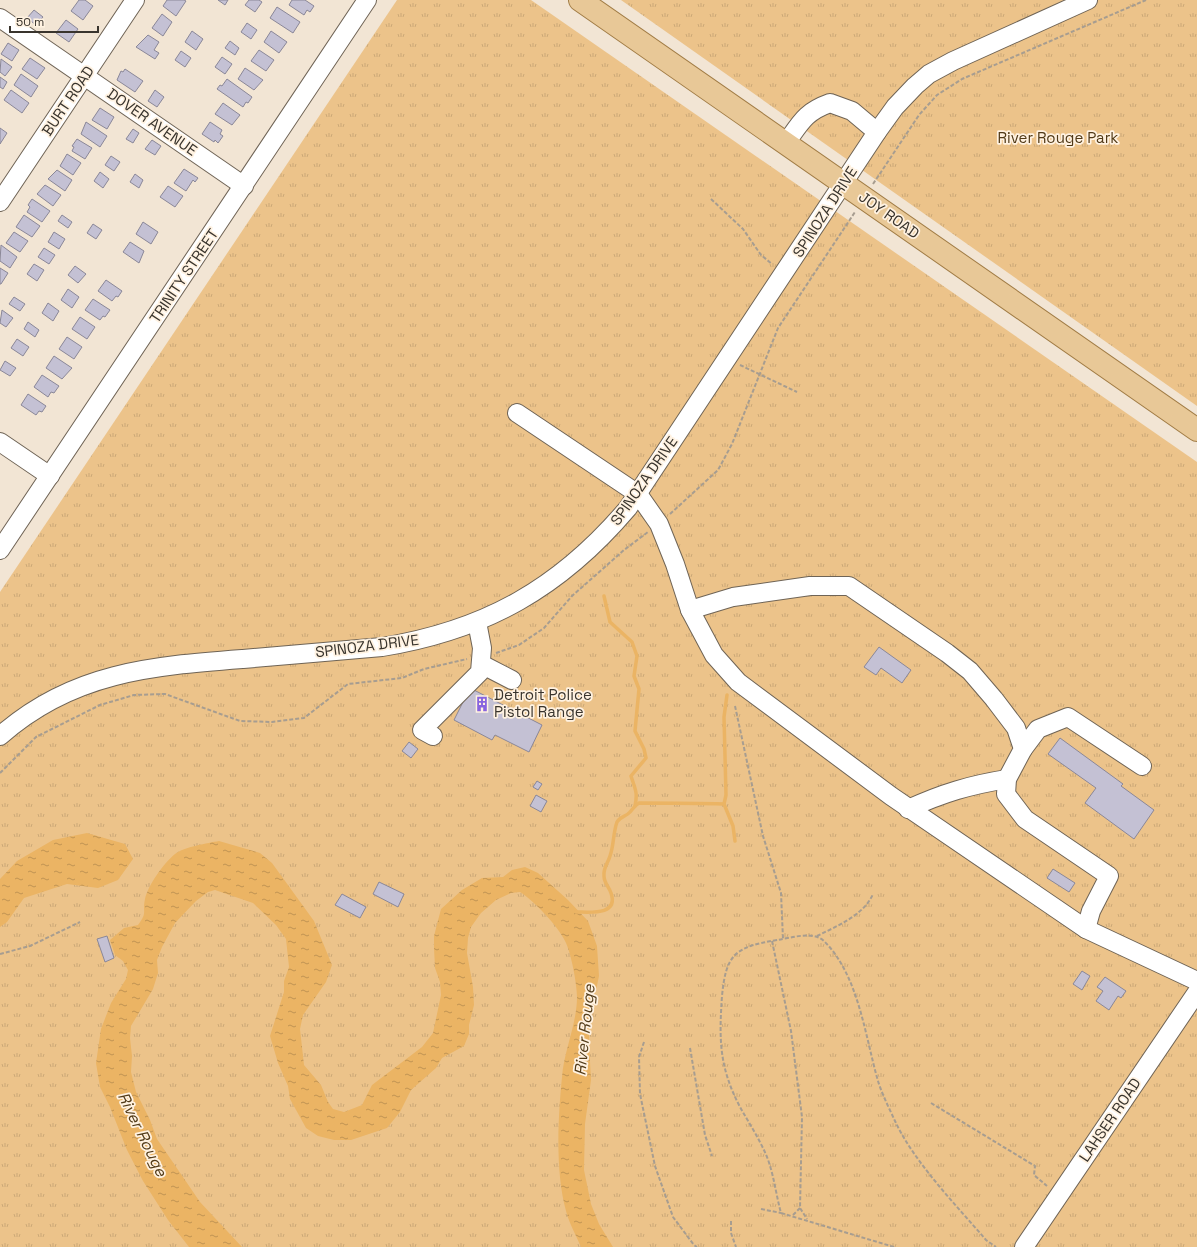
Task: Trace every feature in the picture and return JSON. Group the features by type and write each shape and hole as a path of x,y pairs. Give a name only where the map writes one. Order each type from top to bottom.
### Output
{"main road":[{"name":"JOY ROAD","path":"580,0 1197,430"}],"street":[{"name":"BURT ROAD","path":"0,202 135,0"},
{"name":"TRINITY STREET","path":"0,550 367,0"},
{"name":"SPINOZA DRIVE","path":"0,736 34,711 61,695 90,683 126,672 187,664 382,647 426,639 477,622 518,602 566,570 609,530 638,494 877,132 900,102 929,74 953,61 1088,0"},
{"name":"DOVER AVENUE","path":"0,18 244,186"},
{"path":"786,143 802,120 815,108 830,103 852,111 877,132"},
{"path":"517,413 638,494 659,524 675,564 690,610 714,655 738,682 1002,880 1086,929 1197,981"},
{"path":"0,442 50,476"},
{"path":"690,610 733,597 810,586 849,586 947,653 970,671 1016,728 1023,749"},
{"path":"433,736 422,730 480,672 482,660 477,622"},
{"path":"482,660 512,680"},
{"path":"1086,929 1091,911 1109,876 1025,819 1006,794 1007,779 1023,749 1038,729 1068,717 1142,766"},
{"path":"908,809 928,799 969,785 1007,779"},
{"name":"LAHSER ROAD","path":"1024,1247 1197,992"}],"path":[{"path":"0,773 36,737 100,705 134,695 165,694 240,721 272,722 304,718 348,684 402,678 424,669 482,660 519,645 544,628 572,596 593,577 659,524 718,470 732,444 778,328 919,115 937,96 969,76 1146,0"},
{"path":"711,199 743,229 761,255 784,273"},
{"path":"727,360 797,392"},
{"path":"735,706 763,836 781,893 783,939"},
{"path":"781,1213 767,1156 738,1104 722,1061 720,1028 724,973 731,958 738,951 772,941 806,936 817,936 839,925 869,904 873,894"},
{"path":"0,954 30,946 80,922"},
{"path":"817,936 824,941 841,964 859,1004 879,1083 895,1122 911,1148 932,1175 986,1240 996,1247"},
{"path":"772,941 791,1031 802,1117 800,1208 808,1220"},
{"path":"644,1042 639,1057 640,1094 655,1166 673,1217 694,1245 698,1247"},
{"path":"690,1048 706,1135 712,1156"},
{"path":"931,1103 1035,1166 1034,1175 1058,1196"},
{"path":"793,1216 800,1208"},
{"path":"761,1209 808,1220 894,1247"},
{"path":"731,1220 731,1233 736,1247"}],"green space":[{"path":"397,0 531,0 1197,462 1197,1247 0,1247 0,592"},
{"name":"River Rouge Park","path":"621,0 1197,0 1197,406"}],"water":[{"path":"87,833 125,844 133,859 118,880 98,888 67,884 24,898 7,922 0,927 0,879 17,861 53,840"},
{"name":"River Rouge","path":"219,841 260,853 272,863 314,921 332,965 326,982 303,1015 300,1029 304,1065 321,1085 328,1102 333,1109 344,1112 362,1105 372,1085 422,1047 433,1033 441,995 440,982 435,968 434,936 441,909 462,890 482,878 503,877 512,870 525,867 538,873 568,900 588,921 597,946 599,976 589,1025 591,1080 585,1124 584,1170 591,1204 599,1224 613,1247 581,1247 566,1211 560,1179 558,1144 563,1067 575,1017 577,997 576,984 567,946 562,935 532,901 520,892 511,893 496,900 481,913 471,927 468,938 467,953 473,987 474,1005 469,1025 469,1034 464,1046 442,1058 436,1068 411,1090 400,1112 387,1128 351,1140 334,1140 318,1136 306,1128 290,1099 288,1086 278,1063 270,1036 284,992 284,981 289,967 286,939 276,925 253,903 215,890 208,892 196,901 175,923 157,960 158,973 153,989 131,1026 130,1038 132,1056 131,1072 136,1092 150,1120 157,1139 200,1202 242,1247 189,1247 168,1220 143,1181 127,1150 110,1107 100,1087 96,1063 101,1029 111,1003 126,979 128,970 123,961 115,955 110,940 124,928 138,925 144,915 144,904 149,887 161,869 175,854 190,847"}],"building":[{"path":"79,0 85,0 93,6 83,20 71,11"},
{"path":"167,0 186,1 176,16 163,6"},
{"path":"218,0 228,0 225,5"},
{"path":"249,0 259,0 262,2 255,12 245,5"},
{"path":"292,0 305,0 314,6 310,12 307,10 304,15 289,5"},
{"path":"277,7 300,22 293,33 270,18"},
{"path":"34,10 43,17 36,25 27,18"},
{"path":"162,14 172,22 163,36 152,28"},
{"path":"66,20 78,29 69,42 56,33"},
{"path":"247,23 257,30 251,39 241,32"},
{"path":"192,31 203,39 196,50 185,42"},
{"path":"271,31 287,42 279,53 264,42"},
{"path":"148,35 159,42 154,50 159,53 155,59 136,47"},
{"path":"230,41 239,48 235,55 225,48"},
{"path":"8,43 19,50 12,61 1,54"},
{"path":"259,50 274,60 266,71 251,61"},
{"path":"181,51 191,58 185,67 175,60"},
{"path":"222,57 232,64 225,74 215,67"},
{"path":"30,58 45,68 37,79 22,69"},
{"path":"1,59 12,67 5,76 0,72"},
{"path":"245,68 263,80 254,90 238,79"},
{"path":"125,69 143,81 135,92 117,80 121,71 123,72"},
{"path":"21,74 38,86 31,97 14,85"},
{"path":"0,77 7,82 3,89 0,87"},
{"path":"227,79 252,97 243,107 217,89 220,85 222,86"},
{"path":"11,90 29,103 22,113 4,100"},
{"path":"155,90 164,97 157,107 148,101"},
{"path":"223,103 240,115 232,125 215,114"},
{"path":"100,108 114,117 107,129 92,120"},
{"path":"86,122 107,136 100,147 81,134"},
{"path":"210,122 222,130 220,134 223,136 218,143 202,134"},
{"path":"0,128 7,133 0,144"},
{"path":"133,129 139,133 133,143 126,139"},
{"path":"77,139 92,148 85,159 72,151 74,147 72,146"},
{"path":"152,140 161,146 155,155 145,149"},
{"path":"67,154 81,163 73,175 60,166"},
{"path":"111,156 120,162 114,171 105,165"},
{"path":"184,169 198,178 195,182 193,180 186,191 174,183"},
{"path":"57,170 72,180 65,191 48,179"},
{"path":"100,172 109,179 103,188 94,181"},
{"path":"135,174 143,180 139,188 130,182"},
{"path":"45,185 61,195 53,206 37,194"},
{"path":"168,186 183,196 175,207 160,197"},
{"path":"32,199 50,211 42,222 27,212 30,207 28,205"},
{"path":"24,215 40,226 32,237 16,227"},
{"path":"62,215 72,222 68,228 58,221"},
{"path":"143,222 158,232 151,244 136,234"},
{"path":"93,224 102,230 96,239 87,233"},
{"path":"14,232 28,241 20,252 6,243"},
{"path":"54,232 65,239 59,249 48,242"},
{"path":"130,242 144,251 139,263 123,252"},
{"path":"1,245 17,257 10,268 0,261"},
{"path":"44,248 55,255 49,264 38,257"},
{"path":"34,264 44,270 37,281 27,274"},
{"path":"75,266 86,274 78,283 68,275"},
{"path":"0,268 8,273 1,284 0,284"},
{"path":"106,280 122,291 118,297 116,296 112,301 98,291"},
{"path":"68,289 79,297 72,308 61,300"},
{"path":"14,297 25,304 20,311 9,304"},
{"path":"93,299 110,310 105,317 103,316 100,320 85,310"},
{"path":"48,303 59,311 53,321 42,313"},
{"path":"2,310 13,318 6,327 0,323"},
{"path":"80,317 95,327 87,339 72,329"},
{"path":"28,322 39,330 35,337 24,329"},
{"path":"67,337 82,347 74,359 59,349"},
{"path":"17,339 29,347 23,356 11,348"},
{"path":"54,356 72,368 62,379 46,368"},
{"path":"5,361 16,368 10,376 0,370"},
{"path":"42,375 59,386 54,393 51,392 48,397 34,387"},
{"path":"28,394 46,406 42,412 39,411 36,415 21,405"},
{"path":"879,647 911,670 902,683 881,668 876,675 864,667"},
{"name":"Detroit Police Pistol Range","path":"470,688 542,725 529,752 495,735 492,740 454,720"},
{"path":"1060,738 1123,784 1121,786 1154,810 1134,839 1085,803 1096,788 1048,754"},
{"path":"409,742 418,749 411,758 402,751"},
{"path":"537,781 542,784 538,790 533,787"},
{"path":"536,795 547,801 541,812 530,806"},
{"path":"1053,869 1075,883 1069,892 1047,878"},
{"path":"379,882 404,894 398,907 373,894"},
{"path":"342,894 366,907 360,918 335,905"},
{"path":"107,936 114,958 105,962 97,939"},
{"path":"1082,971 1090,976 1082,990 1073,984"},
{"path":"1105,977 1126,991 1121,998 1118,996 1109,1010 1096,1001 1103,991 1097,987"}],"waterway":[{"path":"604,596 610,622 632,642 637,656 634,676 639,689 635,731 644,749 646,758 631,776 636,794 635,806"},
{"path":"727,695 724,717 726,795 724,804 733,826 735,841"},
{"path":"576,912 601,911 611,906 611,893 605,881 604,873 611,852 617,822 639,803 724,804"}],"place":[{"name":"Detroit Police Pistol Range","path":"482,704"}]}
